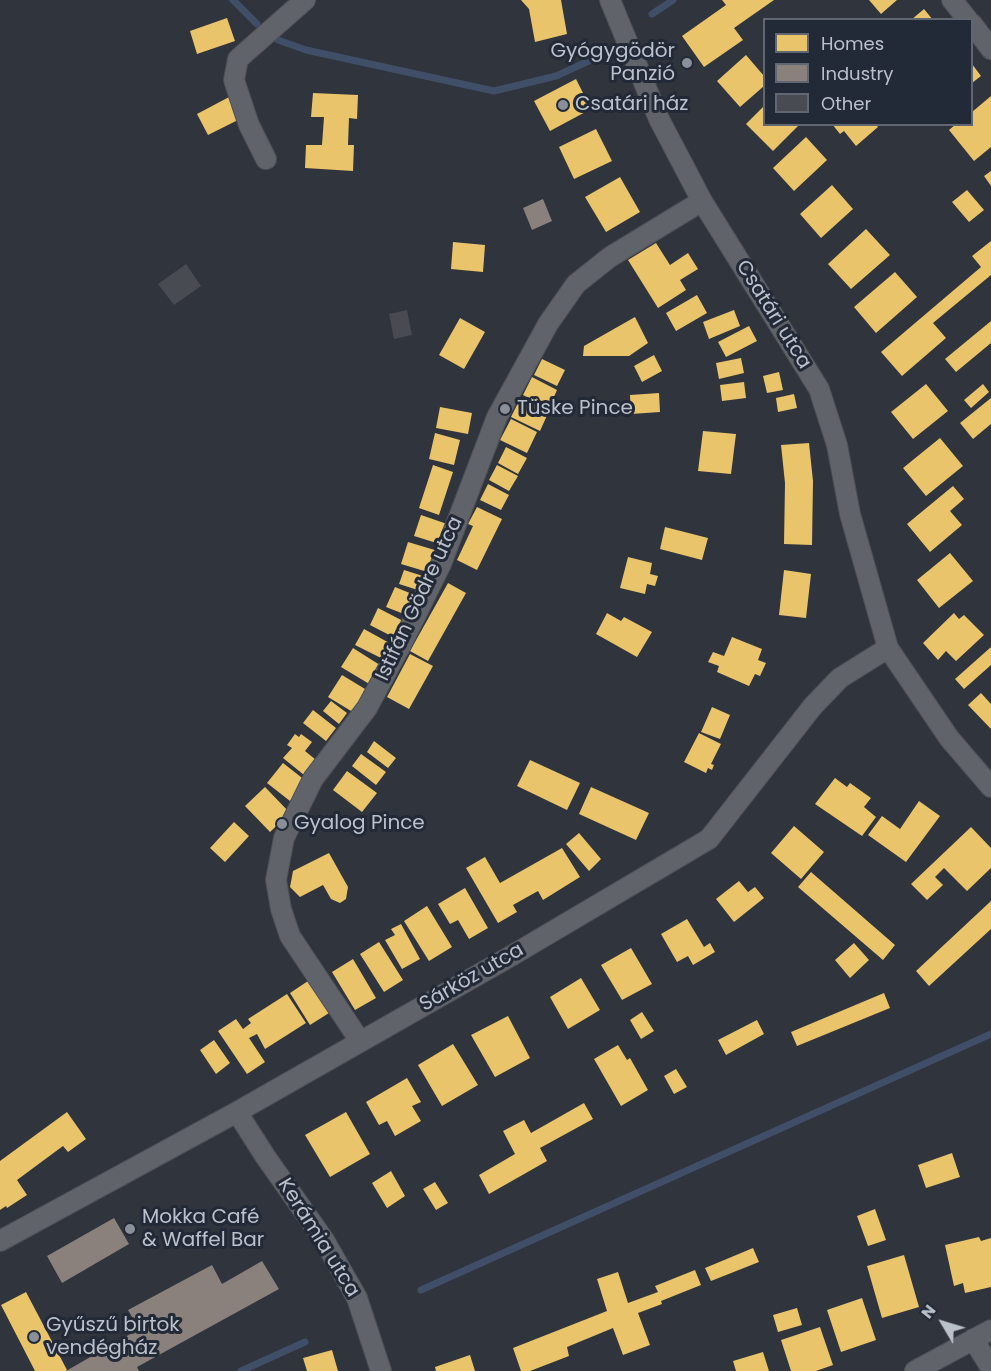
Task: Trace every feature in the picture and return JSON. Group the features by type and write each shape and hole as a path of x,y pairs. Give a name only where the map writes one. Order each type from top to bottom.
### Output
{"street":[{"path":"266,159 249,125 234,80 238,58 305,0"},
{"name":"Csatári utca","path":"610,0 659,118 702,201 819,389 837,445 850,514 888,648 949,738 991,787"},
{"path":"952,0 966,18"},
{"path":"973,25 991,49"},
{"name":"Istifán Gödre utca","path":"360,1041 290,936 281,909 276,880 284,838 313,779 367,708 403,641 441,564 497,417 548,324 576,284 610,257 702,201"},
{"name":"Sárköz utca","path":"0,1241 237,1112 512,956 709,839 813,706 840,678 888,648"},
{"name":"Kerámia utca","path":"237,1112 324,1240 357,1298 381,1371"},
{"path":"915,1371 991,1330"},
{"path":"973,1339 991,1368"}],"building: Homes":[{"path":"521,0 561,0 567,34 535,42 529,9"},
{"path":"722,0 774,0 734,28 743,40 704,67 682,36 726,5"},
{"path":"869,0 897,0 881,14"},
{"path":"924,9 931,18 913,18"},
{"path":"227,18 235,41 197,54 190,31"},
{"path":"746,55 763,75 763,87 740,107 717,81"},
{"path":"973,65 981,76 973,82"},
{"name":"Csatári ház","path":"576,79 591,109 550,131 534,101"},
{"path":"313,93 358,95 357,119 349,118 348,145 354,145 353,171 305,168 306,145 322,145 324,117 311,117"},
{"path":"231,96 242,118 208,135 197,114"},
{"path":"991,96 991,147 974,161 949,130 954,126 973,126 973,111"},
{"path":"763,107 763,126 798,126 773,151 746,124"},
{"path":"834,126 878,127 856,146 844,131 840,134"},
{"path":"596,129 612,161 574,179 559,147"},
{"path":"806,137 827,160 794,191 773,168"},
{"path":"991,171 991,186 984,176"},
{"path":"620,177 640,212 606,232 585,197"},
{"path":"832,185 853,209 821,238 800,214"},
{"path":"967,190 984,210 969,222 952,202"},
{"path":"866,229 890,255 851,289 828,264"},
{"path":"991,241 991,275 933,323 946,338 902,376 881,352 981,267 972,256"},
{"path":"453,242 485,245 483,272 451,269"},
{"path":"656,243 670,265 688,253 698,269 680,280 686,290 658,308 628,260"},
{"path":"895,272 917,297 876,333 854,307"},
{"path":"697,295 707,313 676,331 666,313"},
{"path":"734,310 740,326 709,339 703,322"},
{"path":"635,317 648,343 629,356 583,356 584,346"},
{"path":"460,318 485,332 464,369 439,355"},
{"path":"991,321 991,343 956,372 945,359"},
{"path":"749,326 757,341 726,357 718,342"},
{"path":"654,355 662,371 642,382 634,366"},
{"path":"741,358 744,373 719,379 716,363"},
{"path":"542,359 565,370 557,386 534,375"},
{"path":"779,372 783,390 767,393 763,376"},
{"path":"532,377 557,390 549,408 523,395"},
{"path":"744,382 746,398 722,401 720,385"},
{"path":"926,384 948,411 913,439 891,412"},
{"path":"983,384 989,392 971,408 964,400"},
{"path":"659,393 660,412 631,414 630,395"},
{"path":"794,394 797,408 778,412 776,398"},
{"path":"521,397 549,411 540,431 511,417"},
{"path":"991,398 991,424 973,439 960,423"},
{"path":"440,407 472,413 468,434 436,428"},
{"path":"511,419 537,432 527,453 500,440"},
{"path":"703,431 736,434 731,474 698,471"},
{"path":"435,433 460,440 454,465 429,459"},
{"path":"940,438 963,466 926,496 903,468"},
{"path":"809,443 813,481 812,545 784,544 785,483 781,445"},
{"path":"506,447 527,458 518,474 498,463"},
{"path":"433,465 453,472 439,515 419,508"},
{"path":"497,465 518,476 509,491 489,480"},
{"path":"488,484 509,495 501,510 480,500"},
{"path":"953,486 964,499 950,511 962,525 930,552 907,524"},
{"path":"477,507 502,519 477,570 457,560 473,526 468,524"},
{"path":"421,515 450,525 443,545 414,536"},
{"path":"665,527 708,538 702,560 660,549"},
{"path":"408,542 438,551 431,573 401,564"},
{"path":"950,553 973,581 939,608 917,580"},
{"path":"628,557 652,563 650,574 658,576 655,586 647,584 645,594 620,588"},
{"path":"404,570 426,577 421,591 399,584"},
{"path":"784,570 811,574 806,618 779,615"},
{"path":"448,583 466,593 428,661 410,651"},
{"path":"395,587 417,596 409,616 386,607"},
{"path":"378,608 405,622 397,639 370,625"},
{"path":"607,613 621,621 624,617 652,632 637,657 596,634"},
{"path":"954,613 959,619 964,615 984,635 956,661 946,651 938,660 923,643"},
{"path":"364,629 393,645 385,660 355,645"},
{"path":"732,637 762,649 758,660 766,663 760,676 755,674 749,686 717,672 719,666 708,662 713,652 724,656"},
{"path":"991,647 991,665 964,689 955,679"},
{"path":"353,648 383,667 371,685 341,667"},
{"path":"410,654 433,666 409,709 387,697"},
{"path":"342,675 370,692 356,714 328,697"},
{"path":"981,693 991,704 991,729 968,705"},
{"path":"331,701 347,713 339,724 323,711"},
{"path":"712,707 730,715 720,739 701,732"},
{"path":"313,710 336,728 326,741 303,723"},
{"path":"699,733 721,744 711,764 714,765 712,770 708,768 706,773 684,762"},
{"path":"295,734 299,737 301,734 312,742 305,751 321,764 309,779 283,758 292,748 287,745"},
{"path":"374,741 396,758 388,768 367,752"},
{"path":"361,754 386,772 376,785 352,766"},
{"path":"530,760 580,783 567,810 517,786"},
{"path":"283,763 306,781 290,801 267,783"},
{"path":"347,771 377,793 362,812 333,790"},
{"path":"835,778 847,787 850,783 871,798 864,807 876,817 862,836 815,804"},
{"path":"265,787 290,813 270,832 245,806"},
{"path":"591,787 649,813 636,840 579,814"},
{"path":"919,801 940,816 906,862 868,835 882,816 900,829"},
{"path":"234,822 249,836 225,862 210,848"},
{"path":"794,826 824,852 801,879 771,853"},
{"path":"971,827 991,848 991,868 967,891 944,868 935,877 943,885 927,900 911,884"},
{"path":"579,833 601,859 589,871 566,844"},
{"path":"562,848 580,877 543,900 538,891 513,905 517,912 498,923 466,868 485,857 500,883"},
{"path":"329,853 348,887 346,899 340,903 331,899 323,885 300,897 290,887 293,871"},
{"path":"811,872 895,945 883,960 798,887"},
{"path":"739,881 748,892 755,887 764,898 734,922 716,899"},
{"path":"465,888 488,928 469,939 458,920 450,924 438,904"},
{"path":"991,901 991,929 929,986 916,971"},
{"path":"427,906 452,947 429,961 404,921"},
{"path":"687,919 704,947 710,943 715,952 693,965 688,956 677,962 661,934"},
{"path":"401,924 420,959 402,969 385,940 395,935 391,929"},
{"path":"379,942 403,980 384,992 360,954"},
{"path":"854,943 869,960 850,978 835,960"},
{"path":"631,948 652,984 622,1000 601,965"},
{"path":"353,959 376,998 355,1010 332,972"},
{"path":"581,978 600,1010 568,1029 550,997"},
{"path":"308,981 329,1013 310,1025 290,993"},
{"path":"884,993 890,1008 797,1046 791,1032"},
{"path":"287,994 306,1023 265,1049 257,1034 249,1038 265,1062 247,1074 218,1031 236,1019 243,1029 251,1023 248,1019"},
{"path":"642,1012 654,1031 641,1039 630,1020"},
{"path":"508,1016 530,1058 495,1077 471,1035"},
{"path":"757,1020 764,1034 726,1055 718,1040"},
{"path":"214,1040 230,1063 216,1074 200,1050"},
{"path":"453,1044 478,1085 442,1106 418,1065"},
{"path":"618,1045 627,1060 630,1058 648,1090 621,1106 594,1059"},
{"path":"676,1069 687,1087 674,1094 664,1076"},
{"path":"407,1078 421,1102 412,1106 421,1121 395,1136 387,1121 379,1125 366,1102"},
{"path":"584,1103 593,1119 540,1148 547,1161 489,1194 479,1175 515,1154 503,1131 524,1120 531,1133"},
{"path":"67,1112 86,1139 68,1152 63,1146 17,1180 27,1195 0,1210 0,1161"},
{"path":"346,1112 370,1154 330,1177 305,1135"},
{"path":"952,1153 960,1177 926,1188 918,1165"},
{"path":"391,1171 405,1196 387,1208 372,1183"},
{"path":"435,1182 448,1203 436,1210 423,1189"},
{"path":"875,1209 886,1240 868,1246 857,1216"},
{"path":"979,1237 981,1241 991,1238 991,1287 965,1293 963,1283 954,1286 945,1245"},
{"path":"753,1248 759,1262 711,1281 705,1268"},
{"path":"904,1255 919,1307 882,1318 867,1266"},
{"path":"695,1270 701,1285 638,1313 650,1345 623,1355 613,1328 567,1347 569,1356 530,1371 521,1371 513,1348 607,1311 597,1279 618,1272 628,1303 658,1292 655,1286"},
{"name":"Gyűszű birtok vendégház","path":"26,1292 66,1371 35,1371 1,1305"},
{"path":"862,1298 876,1340 841,1352 827,1310"},
{"path":"797,1308 802,1325 778,1332 773,1315"},
{"path":"820,1327 833,1365 816,1371 791,1371 781,1340"},
{"path":"332,1350 338,1371 307,1371 303,1358"},
{"path":"763,1352 769,1371 736,1371 733,1361"},
{"path":"470,1355 475,1371 436,1371 435,1367"}],"building: Industry":[{"path":"543,199 552,221 532,230 523,208"},
{"path":"114,1218 129,1244 62,1283 47,1256"},
{"path":"262,1261 279,1289 137,1367 139,1371 66,1371 139,1329 128,1310 212,1265 222,1284"}],"building: Other":[{"path":"186,264 201,286 174,305 158,284"},
{"path":"407,310 412,335 394,339 389,314"}],"waterway":[{"path":"233,0 257,24"},
{"path":"652,14 673,0"},
{"path":"278,40 306,50 494,91 556,76 604,54"},
{"path":"421,1290 991,1034"},
{"path":"241,1371 305,1342"}],"place":[{"name":"Gyógygödör Panzió","path":"687,63"},
{"name":"Csatári ház","path":"563,105"},
{"name":"Tüske Pince","path":"505,409"},
{"name":"Gyalog Pince","path":"282,824"},
{"name":"Mokka Café & Waffel Bar","path":"130,1229"},
{"name":"Gyűszű birtok vendégház","path":"34,1337"}]}
